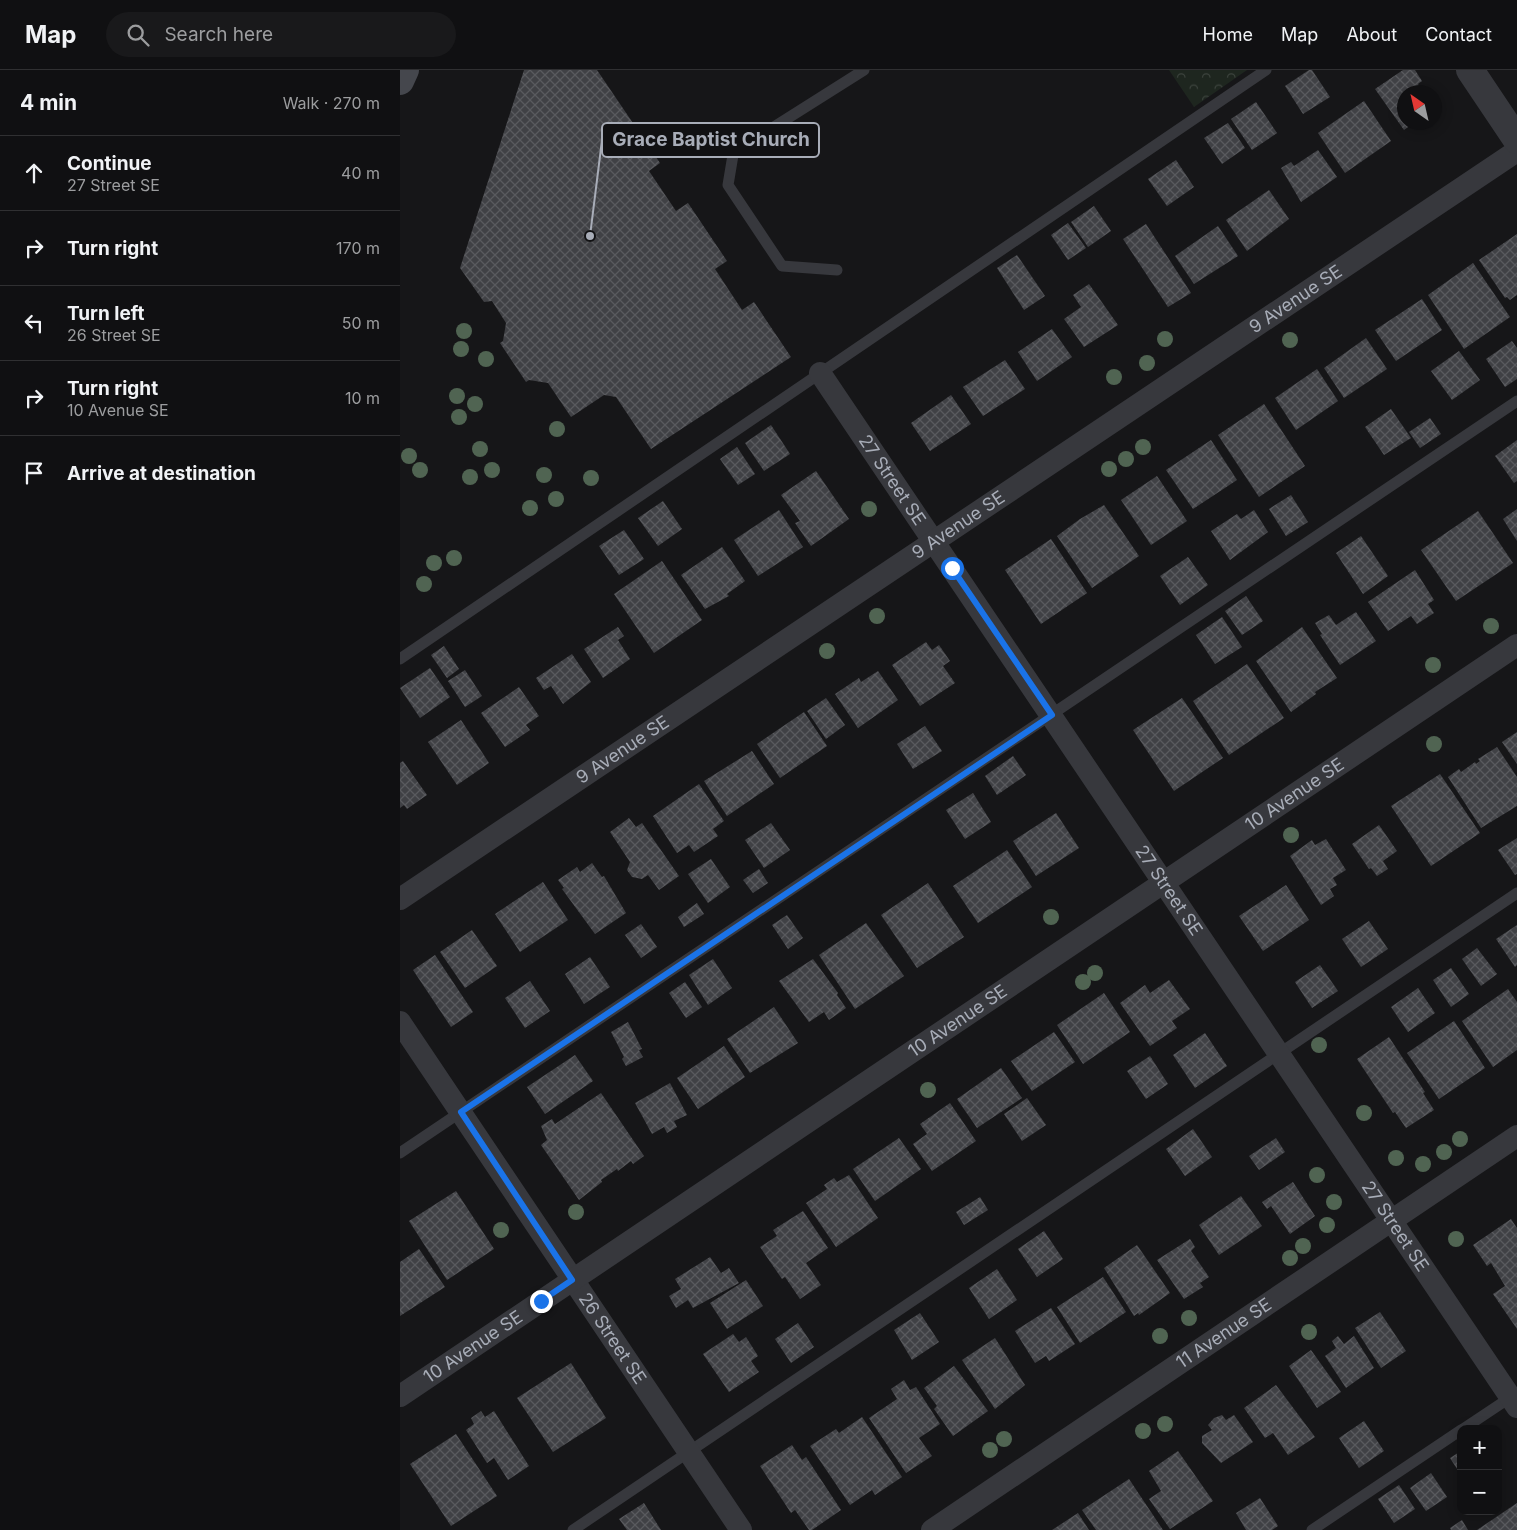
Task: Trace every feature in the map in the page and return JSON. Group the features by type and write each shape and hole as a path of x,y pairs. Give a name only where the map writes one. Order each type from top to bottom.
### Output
{"main road":[{"path":"400,81 405,70"}],"street":[{"path":"1470,70 1517,140"},
{"name":"9 Avenue SE","path":"400,899 1517,151"},
{"name":"27 Street SE","path":"820,373 1164,884 1280,1052 1391,1220 1515,1399"},
{"name":"10 Avenue SE","path":"400,1396 1517,645"},
{"name":"26 Street SE","path":"400,1022 741,1530"},
{"name":"11 Avenue SE","path":"932,1530 1517,1136"}],"lane":[{"path":"837,270 782,266 728,185 733,156 750,142 864,70"},
{"path":"400,659 1266,70"},
{"path":"400,1154 1517,401"},
{"path":"572,1530 1517,893"},
{"path":"1471,1425 1515,1399"},
{"path":"1312,1530 1457,1433"}],"green space":[{"path":"1169,70 1247,70 1194,107"}],"building":[{"path":"524,70 597,70 660,163 649,171 676,211 688,203 727,261 715,269 742,310 754,302 791,357 651,449 616,397 604,395 571,417 548,383 529,380 526,382 500,343 503,341 506,323 492,301 484,302 460,268"},
{"path":"1309,70 1312,70 1330,97 1303,114 1285,86"},
{"path":"1403,70 1415,70 1422,81 1419,85 1397,85 1397,120 1375,89"},
{"path":"1364,101 1391,141 1345,173 1318,133"},
{"path":"1256,102 1277,133 1252,150 1231,119"},
{"path":"1228,123 1245,148 1222,164 1204,138"},
{"path":"1318,150 1337,177 1301,202 1281,168 1291,162 1294,166"},
{"path":"1176,160 1194,187 1167,206 1148,179"},
{"path":"1269,190 1289,219 1247,251 1226,220"},
{"path":"1094,206 1111,231 1088,247 1071,222"},
{"path":"1068,223 1086,248 1068,260 1051,235"},
{"path":"1146,224 1191,293 1168,307 1123,239"},
{"path":"1218,226 1238,256 1194,284 1175,256"},
{"path":"1517,234 1517,295 1510,300 1507,297 1505,298 1479,260"},
{"path":"1017,255 1045,296 1024,310 997,268"},
{"path":"1473,263 1510,317 1464,349 1428,295"},
{"path":"1089,284 1118,325 1084,347 1064,319 1081,307 1073,295"},
{"path":"1422,299 1442,330 1396,361 1375,330"},
{"path":"1052,329 1072,357 1037,381 1018,352"},
{"path":"1366,338 1387,369 1344,398 1324,368"},
{"path":"1512,341 1517,348 1517,379 1505,387 1486,359"},
{"path":"1459,351 1480,380 1452,400 1431,371"},
{"path":"1005,360 1025,389 983,416 963,387"},
{"path":"1317,369 1338,401 1296,430 1275,398"},
{"path":"951,395 971,424 930,451 911,423"},
{"path":"1264,404 1305,466 1259,497 1218,435"},
{"path":"1391,409 1411,438 1384,455 1365,427"},
{"path":"1430,418 1441,434 1420,448 1409,432"},
{"path":"771,425 790,454 764,471 745,443"},
{"path":"1211,440 1237,480 1193,509 1166,470"},
{"path":"1517,440 1517,481 1514,483 1495,456"},
{"path":"737,447 755,474 738,485 720,459"},
{"path":"816,471 849,519 811,546 795,523 800,521 781,495"},
{"path":"1157,476 1187,521 1151,545 1121,500"},
{"path":"1291,495 1308,522 1286,536 1269,509"},
{"path":"663,501 682,529 658,546 638,518"},
{"path":"1104,505 1139,556 1092,588 1057,536 1080,519"},
{"path":"1517,509 1517,541 1503,519"},
{"path":"779,510 803,547 758,576 734,540"},
{"path":"1254,510 1268,532 1230,560 1211,531 1237,514 1241,519"},
{"path":"1478,511 1513,563 1456,601 1421,550"},
{"path":"624,530 644,559 619,575 599,546"},
{"path":"1361,536 1388,576 1363,594 1336,553"},
{"path":"1051,539 1087,593 1041,624 1005,570"},
{"path":"722,547 745,581 727,594 729,596 705,609 681,575"},
{"path":"1188,557 1208,585 1180,605 1160,576"},
{"path":"662,561 702,620 654,653 614,594"},
{"path":"1415,570 1434,600 1428,604 1434,613 1417,624 1411,616 1388,631 1368,602"},
{"path":"1246,596 1263,621 1242,635 1225,611"},
{"path":"1356,612 1376,641 1340,665 1320,635 1322,634 1315,623 1329,615 1336,625"},
{"path":"1222,617 1242,647 1215,664 1196,635"},
{"path":"618,627 624,636 618,640 630,659 603,678 584,649"},
{"path":"1302,627 1337,678 1315,692 1316,694 1291,712 1256,661"},
{"path":"926,642 932,650 939,645 950,661 943,666 955,683 920,706 892,665"},
{"path":"444,646 459,669 447,678 431,655"},
{"path":"572,654 591,682 563,704 551,686 544,690 536,678"},
{"path":"1247,664 1284,718 1229,755 1193,701"},
{"path":"430,668 450,697 420,718 400,688"},
{"path":"465,670 482,696 465,707 448,681"},
{"path":"878,671 898,700 858,728 835,694 859,678 861,682"},
{"path":"519,687 539,716 526,725 530,730 505,747 481,713"},
{"path":"826,698 845,725 826,739 807,711"},
{"path":"1182,698 1223,758 1174,791 1133,730"},
{"path":"804,712 827,746 780,778 757,744"},
{"path":"461,720 489,763 457,785 428,742"},
{"path":"925,726 942,751 913,769 897,744"},
{"path":"1517,732 1517,764 1502,742"},
{"path":"1497,747 1517,777 1517,806 1481,828 1448,777 1459,769 1461,772 1475,762 1476,764 1480,761 1478,759"},
{"path":"752,751 774,784 727,816 704,781"},
{"path":"1013,756 1026,775 997,795 985,776"},
{"path":"403,761 427,795 407,809 404,805 400,808 400,763"},
{"path":"1440,774 1480,833 1431,866 1391,806"},
{"path":"699,784 724,821 713,829 718,836 694,852 689,845 677,853 653,816"},
{"path":"973,793 991,822 965,839 946,810"},
{"path":"1056,813 1079,848 1036,876 1013,841"},
{"path":"629,818 636,827 642,823 679,876 659,890 648,875 642,879 632,877 627,870 630,862 610,832"},
{"path":"771,823 790,850 764,868 745,840"},
{"path":"1379,825 1397,851 1383,861 1388,869 1377,876 1371,868 1369,869 1352,844"},
{"path":"1517,838 1517,874 1515,875 1498,850"},
{"path":"1326,839 1346,870 1333,878 1337,885 1330,889 1334,896 1321,905 1290,856 1312,840 1315,845"},
{"path":"1007,850 1032,887 978,923 953,886"},
{"path":"711,859 730,887 708,903 688,874"},
{"path":"592,863 602,877 604,876 626,913 595,934 562,889 564,888 558,880 577,867 580,872"},
{"path":"759,869 768,883 753,893 743,880"},
{"path":"543,882 568,920 520,952 495,914"},
{"path":"928,883 964,937 917,968 881,915"},
{"path":"1286,885 1309,920 1263,951 1239,916"},
{"path":"697,903 704,914 684,927 678,917"},
{"path":"787,915 803,938 788,949 772,925"},
{"path":"1369,921 1388,949 1361,967 1342,939"},
{"path":"866,923 904,976 855,1009 819,955"},
{"path":"641,924 657,947 641,958 625,935"},
{"path":"1517,925 1517,965 1515,967 1496,939"},
{"path":"472,930 497,966 465,988 440,952"},
{"path":"1477,948 1497,974 1481,986 1462,959"},
{"path":"435,955 473,1012 451,1027 413,970"},
{"path":"590,957 610,987 584,1004 565,974"},
{"path":"713,959 732,988 708,1005 689,975"},
{"path":"813,959 838,993 837,995 846,1008 829,1020 824,1012 809,1022 779,981"},
{"path":"1320,965 1338,991 1312,1008 1295,982"},
{"path":"1451,968 1469,994 1451,1007 1433,980"},
{"path":"1169,980 1190,1009 1172,1021 1177,1028 1150,1046 1120,1003 1145,985 1150,993"},
{"path":"530,981 550,1011 525,1028 505,998"},
{"path":"685,982 702,1007 686,1018 669,993"},
{"path":"1418,988 1435,1013 1408,1032 1391,1007"},
{"path":"1508,989 1517,1002 1517,1050 1493,1067 1462,1021"},
{"path":"1104,993 1130,1032 1083,1064 1057,1025"},
{"path":"774,1007 798,1043 750,1073 727,1039"},
{"path":"1454,1021 1485,1068 1439,1099 1407,1053"},
{"path":"628,1022 642,1049 639,1050 643,1057 626,1066 622,1059 624,1057 611,1032"},
{"path":"1054,1032 1075,1062 1032,1091 1011,1061"},
{"path":"1205,1033 1227,1066 1195,1088 1173,1055"},
{"path":"1389,1037 1425,1092 1423,1093 1434,1110 1406,1128 1395,1112 1393,1113 1357,1059"},
{"path":"724,1046 745,1077 698,1109 677,1078"},
{"path":"575,1055 593,1081 545,1114 527,1087"},
{"path":"1150,1056 1168,1084 1146,1099 1127,1071"},
{"path":"1001,1068 1022,1098 977,1128 957,1099"},
{"path":"670,1083 687,1115 674,1121 677,1127 667,1133 664,1127 652,1134 635,1103"},
{"path":"601,1093 644,1156 633,1164 631,1161 618,1171 617,1169 601,1180 602,1182 579,1200 541,1145 547,1140 541,1126 552,1119 555,1124"},
{"path":"1027,1098 1046,1125 1022,1141 1004,1114"},
{"path":"950,1103 976,1141 932,1171 913,1144 927,1134 920,1124"},
{"path":"1193,1129 1212,1157 1185,1176 1166,1149"},
{"path":"899,1138 921,1169 875,1201 853,1169"},
{"path":"1276,1138 1285,1152 1259,1170 1249,1156"},
{"path":"849,1175 878,1218 836,1247 806,1203 827,1189 824,1185 834,1178 837,1182"},
{"path":"1293,1182 1315,1216 1290,1234 1271,1206 1267,1209 1262,1202"},
{"path":"456,1191 494,1249 447,1280 409,1221"},
{"path":"1241,1196 1262,1226 1219,1255 1199,1225"},
{"path":"980,1197 988,1210 964,1225 956,1212"},
{"path":"803,1211 828,1248 806,1263 821,1285 800,1299 785,1277 782,1279 760,1247 777,1236 773,1230"},
{"path":"1511,1219 1517,1228 1517,1329 1493,1294 1505,1286 1491,1263 1487,1266 1473,1245"},
{"path":"1044,1231 1063,1259 1037,1277 1018,1249"},
{"path":"1190,1239 1195,1247 1191,1251 1209,1277 1200,1283 1203,1287 1184,1299 1157,1260"},
{"path":"1137,1245 1170,1293 1139,1315 1138,1313 1134,1316 1104,1268"},
{"path":"419,1249 445,1287 400,1316 400,1262"},
{"path":"710,1257 721,1273 729,1268 739,1283 693,1308 688,1300 676,1308 669,1296 681,1289 675,1279"},
{"path":"997,1269 1017,1300 989,1319 969,1288"},
{"path":"1103,1277 1126,1312 1080,1343 1057,1307"},
{"path":"746,1280 763,1306 727,1329 710,1303"},
{"path":"1051,1308 1075,1344 1049,1361 1046,1356 1035,1363 1015,1331"},
{"path":"1380,1312 1406,1351 1381,1368 1355,1328"},
{"path":"920,1313 939,1342 912,1360 894,1330"},
{"path":"798,1323 814,1347 791,1363 775,1339"},
{"path":"733,1334 739,1342 746,1337 758,1356 751,1361 759,1372 729,1392 703,1354"},
{"path":"1338,1336 1344,1344 1354,1336 1374,1368 1346,1388 1325,1356 1336,1348 1332,1341"},
{"path":"995,1338 1025,1385 995,1409 962,1360"},
{"path":"1311,1350 1341,1392 1317,1408 1289,1366"},
{"path":"571,1363 606,1418 553,1452 517,1398"},
{"path":"954,1366 988,1411 953,1436 934,1409 937,1406 924,1388"},
{"path":"904,1380 910,1390 916,1387 940,1424 919,1438 932,1456 906,1473 869,1418 897,1399 891,1389"},
{"path":"1276,1385 1315,1437 1288,1455 1273,1433 1265,1438 1244,1408"},
{"path":"481,1411 485,1417 494,1411 529,1466 508,1480 494,1458 487,1463 466,1430 474,1424 471,1418"},
{"path":"1222,1415 1226,1420 1234,1415 1253,1442 1221,1463 1202,1443 1202,1436 1212,1430 1208,1425 1214,1418"},
{"path":"862,1417 902,1477 875,1495 872,1490 850,1505 810,1446 836,1429 839,1433"},
{"path":"1364,1421 1384,1451 1359,1468 1339,1438"},
{"path":"456,1434 497,1496 451,1526 410,1464"},
{"path":"792,1445 802,1460 806,1457 841,1510 812,1530 809,1530 795,1510 791,1513 760,1466"},
{"path":"1178,1451 1213,1501 1170,1529 1149,1499 1161,1491 1149,1471"},
{"path":"1457,1454 1457,1469 1450,1458"},
{"path":"1431,1473 1447,1497 1426,1511 1410,1488"},
{"path":"1129,1479 1163,1530 1096,1530 1082,1510"},
{"path":"1399,1485 1415,1509 1394,1523 1378,1499"},
{"path":"1260,1498 1278,1526 1272,1530 1246,1530 1236,1513"},
{"path":"644,1503 661,1530 627,1530 619,1519"},
{"path":"1517,1503 1517,1530 1477,1530 1502,1515"},
{"path":"1078,1513 1089,1530 1052,1530"},
{"path":"1462,1520 1468,1530 1451,1530 1450,1528"}],"place":[{"name":"Grace Baptist Church","path":"590,236"}],"route":[{"path":"541,1301 572,1280 461,1112 1052,715 952,568"}]}
